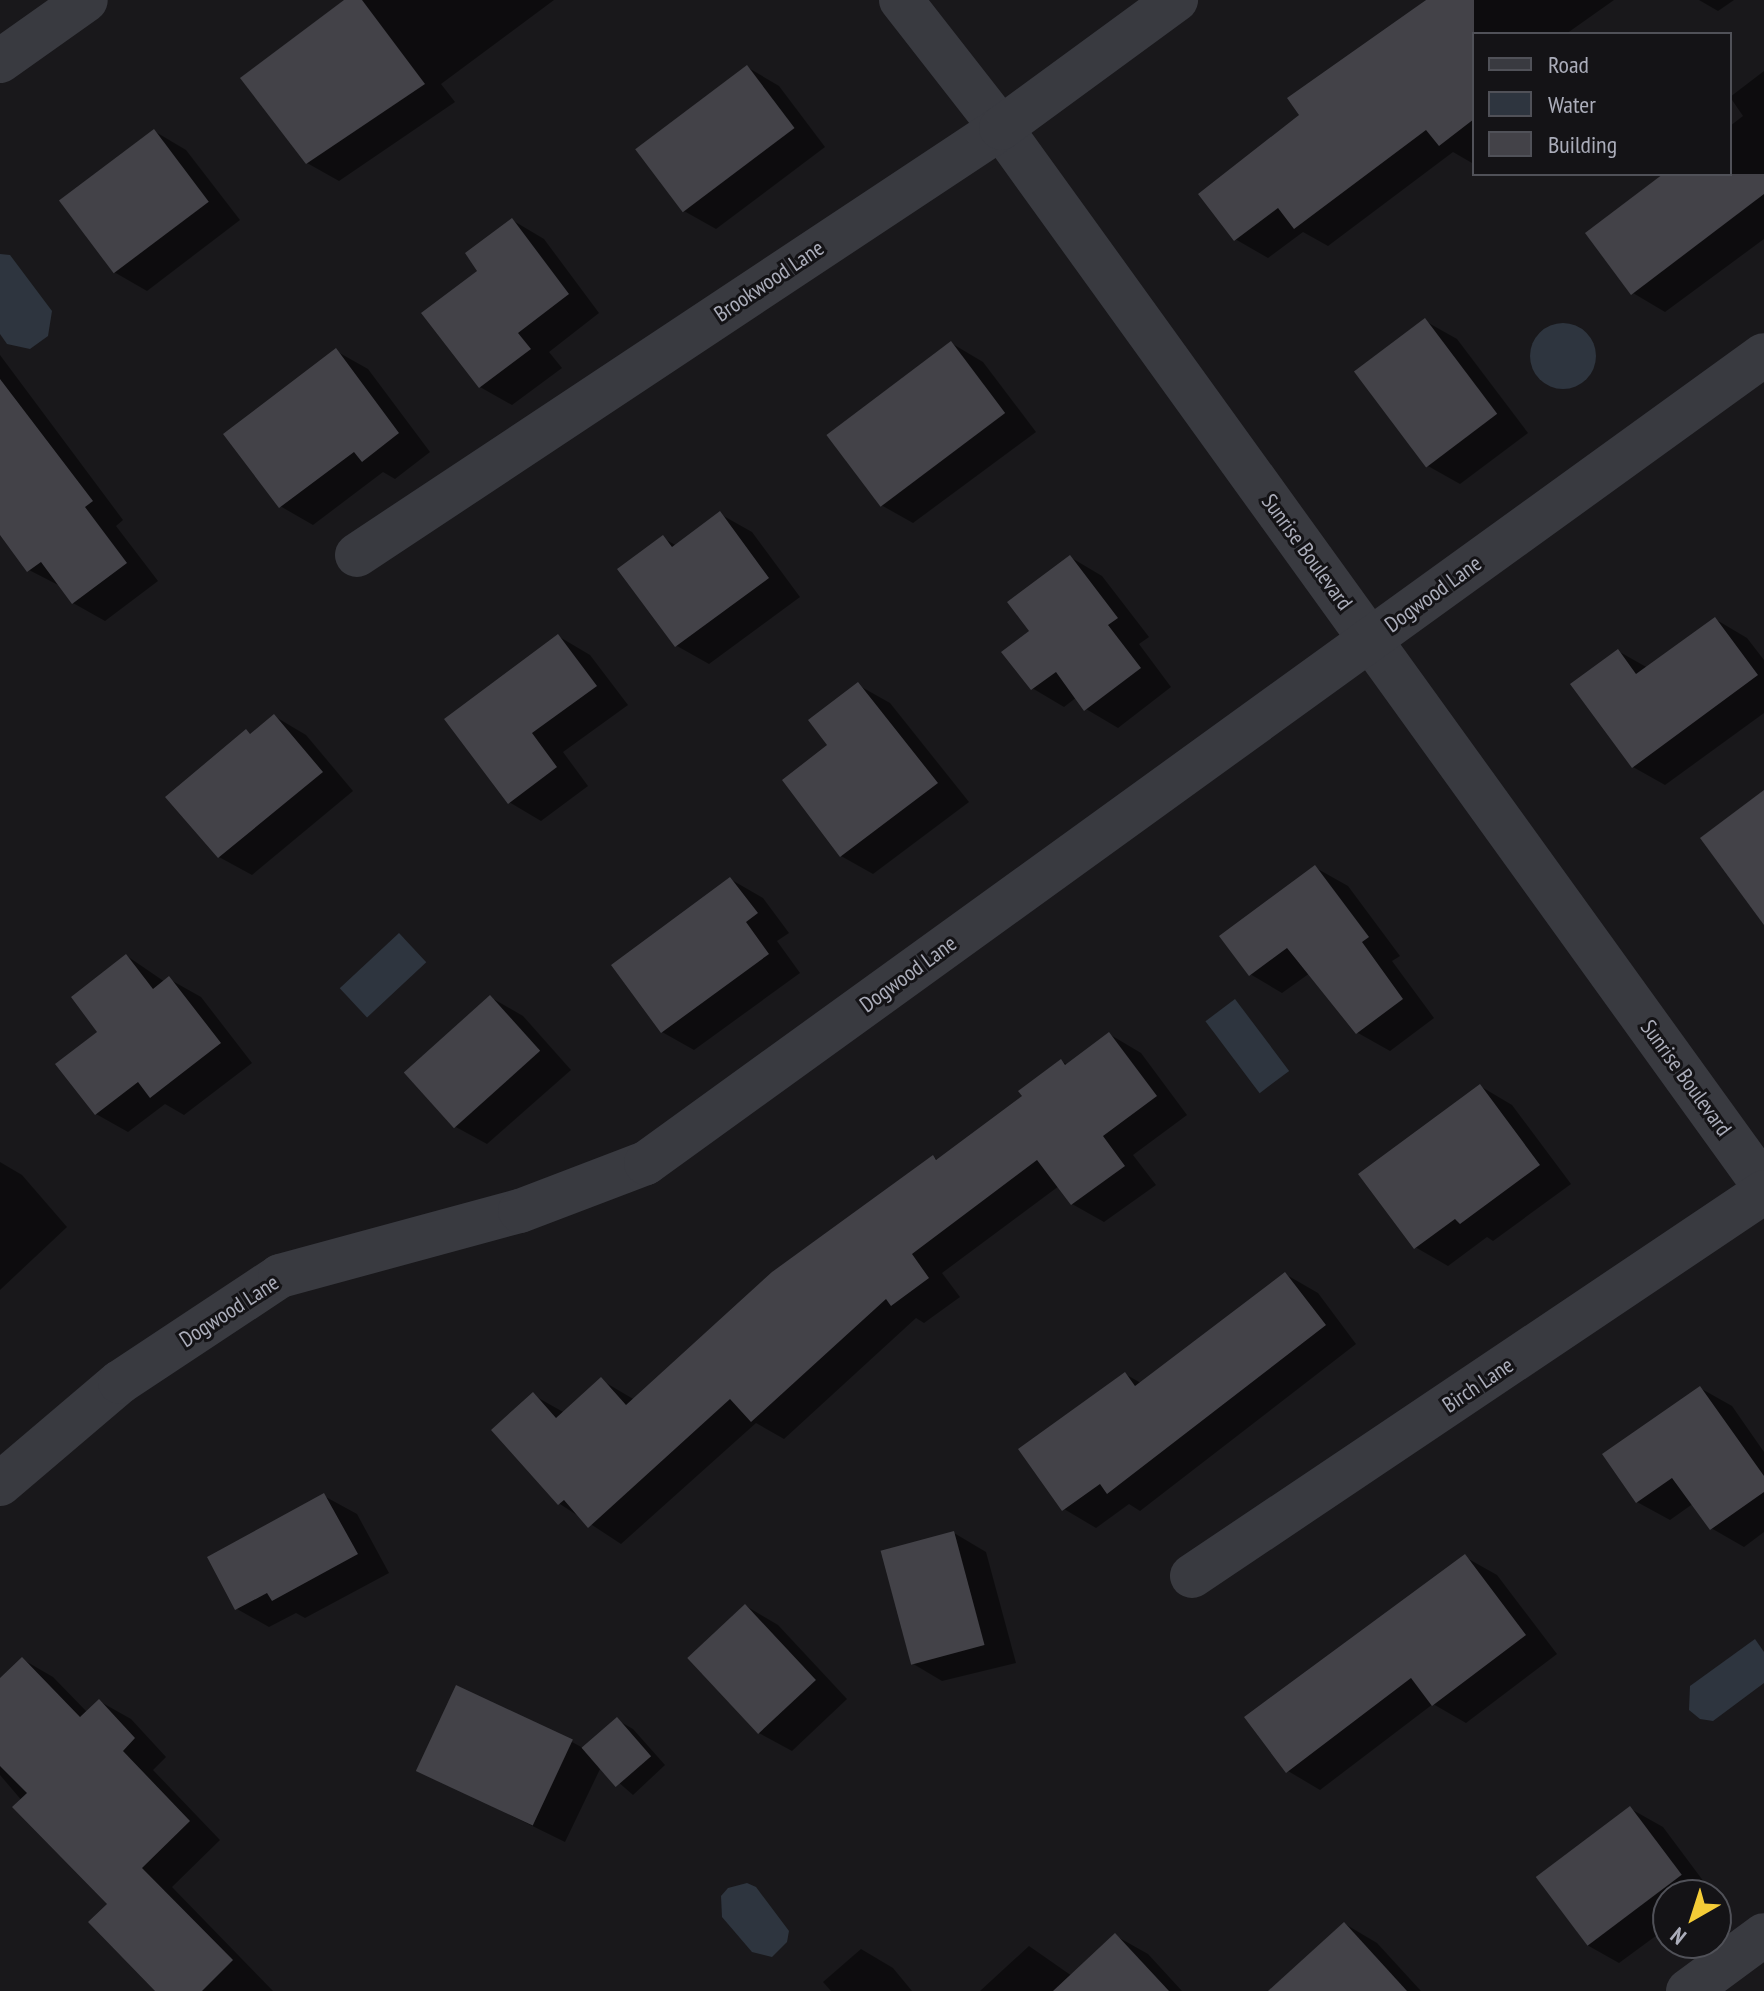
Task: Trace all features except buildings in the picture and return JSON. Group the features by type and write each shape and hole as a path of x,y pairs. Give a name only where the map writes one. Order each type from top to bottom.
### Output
{"street":[{"path":"0,61 86,0"},
{"name":"Sunrise Boulevard","path":"901,0 1001,128 1764,1186"},
{"name":"Brookwood Lane","path":"357,555 1001,128 1176,0"},
{"name":"Dogwood Lane","path":"0,1484 120,1382 280,1276 520,1211 646,1163 1764,355"},
{"name":"Birch Lane","path":"1192,1576 1764,1192"},
{"path":"1688,1991 1764,1935"}],"water":[{"path":"0,254 10,255 52,311 48,336 30,349 7,344 0,334"},
{"path":"1563,323 1576,325 1591,338 1596,356 1594,369 1581,384 1563,389 1550,387 1535,374 1530,356 1532,343 1545,328"},
{"path":"399,933 426,962 367,1017 340,988"},
{"path":"1235,999 1289,1071 1260,1093 1205,1021"},
{"path":"1755,1639 1764,1652 1764,1683 1713,1721 1700,1719 1689,1710 1690,1686"},
{"path":"747,1883 756,1887 789,1931 787,1942 772,1957 752,1952 722,1917 721,1896 728,1888"}]}
